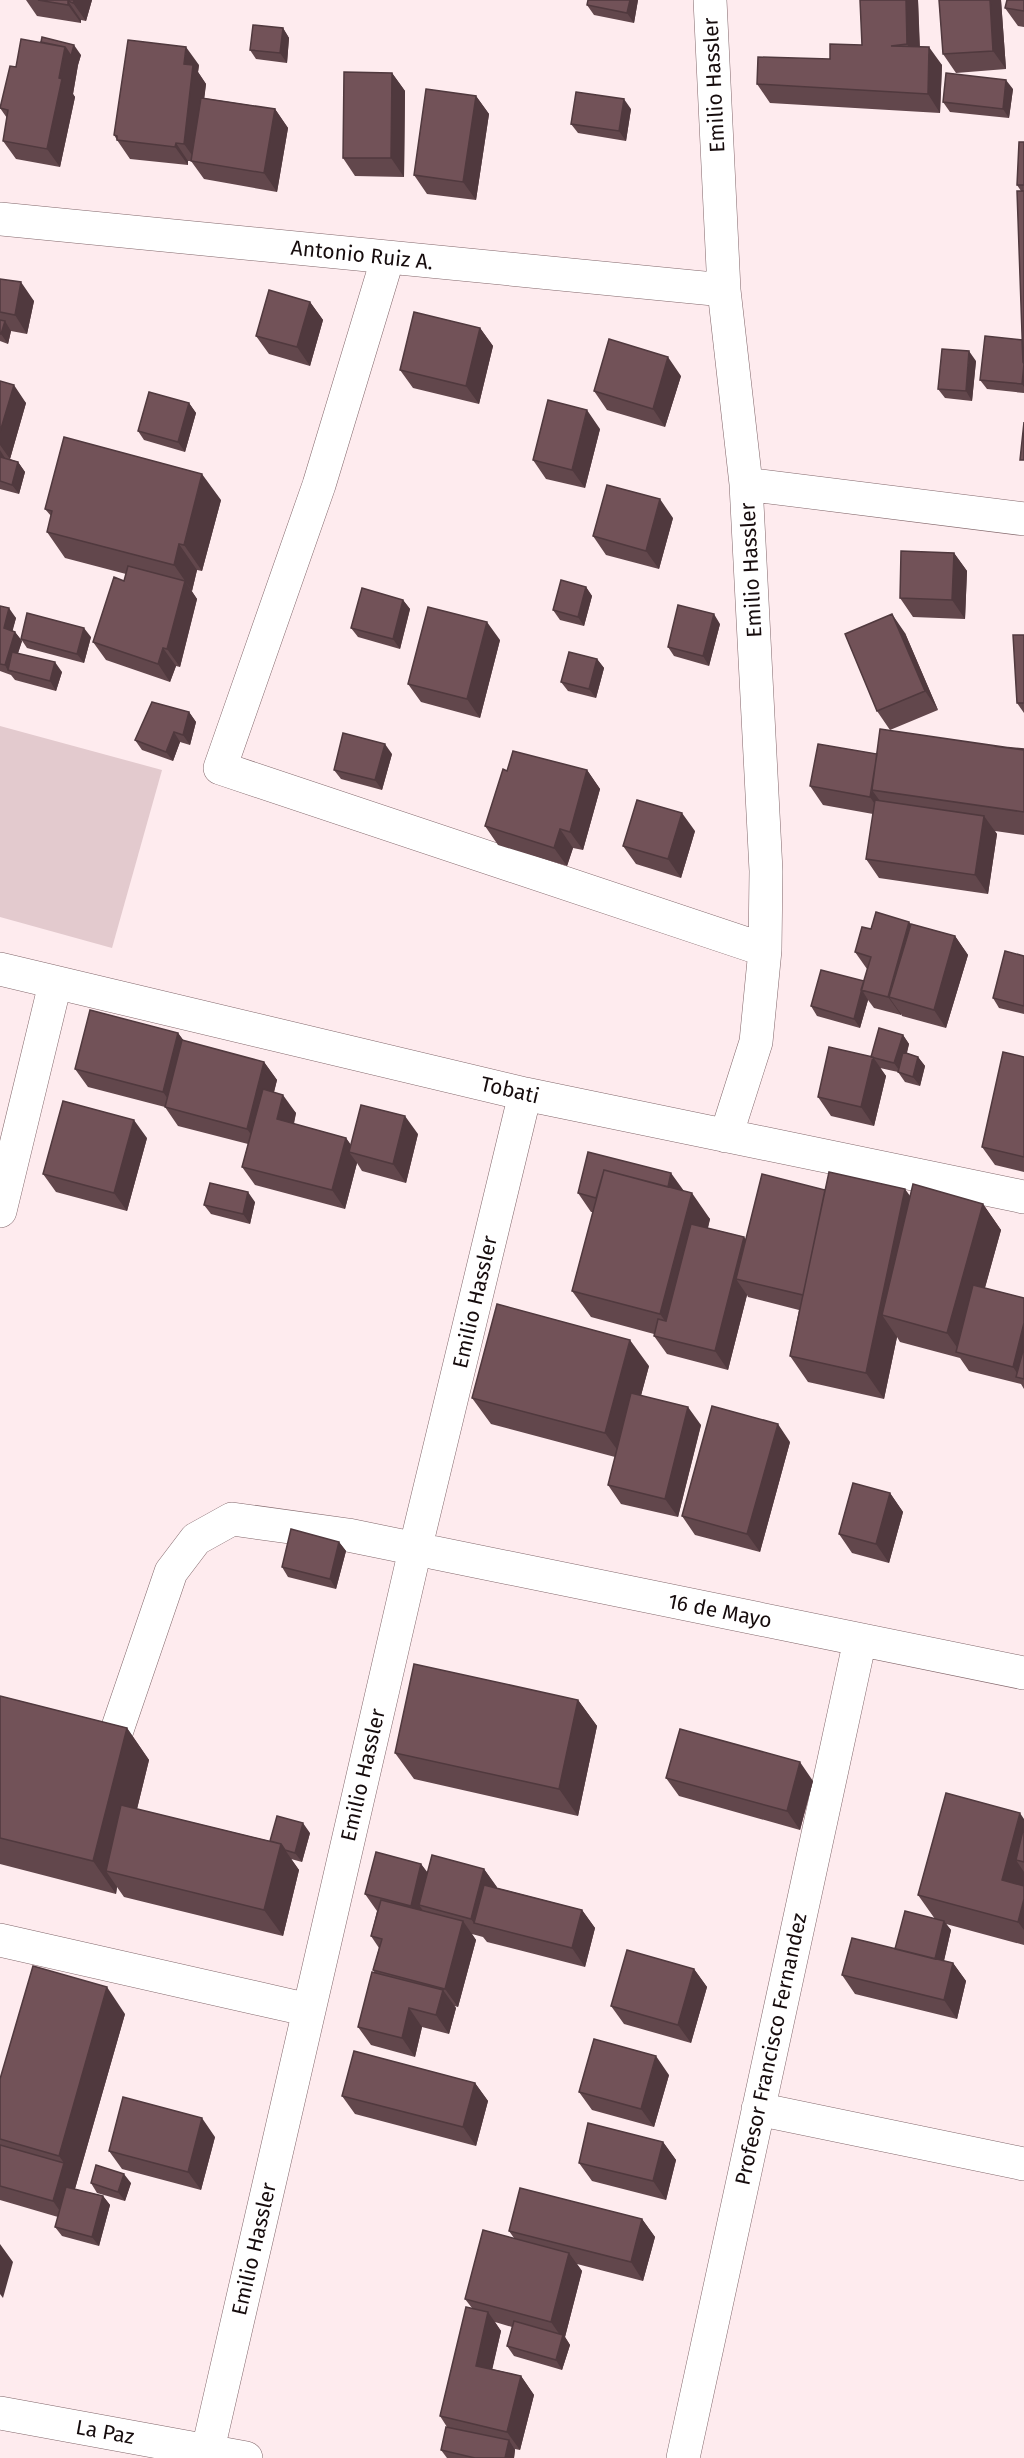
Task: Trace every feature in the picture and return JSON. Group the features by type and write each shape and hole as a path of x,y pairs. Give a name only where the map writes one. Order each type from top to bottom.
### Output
{"street":[{"name":"Emilio Hassler","path":"710,0 724,290 746,483 766,871 765,951 756,1042 726,1136"},
{"name":"Antonio Ruiz A.","path":"0,219 724,290"},
{"path":"388,257 319,485 220,768 765,951"},
{"path":"746,483 1024,519"},
{"name":"Tobati","path":"0,969 55,984 525,1094 1024,1197"},
{"path":"0,1211 55,984"},
{"name":"Emilio Hassler","path":"207,2454 416,1550 525,1094"},
{"name":"16 de Mayo","path":"117,1730 171,1572 196,1539 232,1520 348,1535 1024,1673"},
{"name":"Profesor Francisco Fernandez","path":"682,2458 860,1640"},
{"path":"0,1940 309,2010"},
{"path":"758,2109 1024,2164"},
{"name":"La Paz","path":"0,2413 207,2454 246,2458"}],"shaded area":[{"path":"0,726 162,770 112,948 0,917"}],"building":[{"path":"38,0 74,0 73,3 68,1 68,5"},
{"path":"588,0 630,0 627,13 587,5"},
{"path":"860,0 906,0 907,44 891,46 929,47 928,94 757,84 758,57 830,59 830,44 862,45"},
{"path":"939,0 990,0 993,51 943,54"},
{"path":"1007,0 1024,0 1024,11 1005,8"},
{"path":"253,25 283,28 280,53 250,50"},
{"path":"42,37 74,45 71,56 65,47 41,42"},
{"path":"21,39 65,47 59,78 62,79 47,149 3,141 8,110 0,108 10,66 16,67"},
{"path":"128,40 186,47 184,64 193,65 184,144 176,143 175,147 117,140 117,136 114,135"},
{"path":"344,72 392,73 391,158 343,158"},
{"path":"946,73 1006,80 1003,109 943,102"},
{"path":"426,89 476,96 463,182 414,175"},
{"path":"576,92 624,99 619,131 571,124"},
{"path":"201,98 275,109 264,173 191,161"},
{"path":"1019,142 1024,142 1024,185 1017,185"},
{"path":"1017,191 1024,191 1024,362 1023,362"},
{"path":"0,279 21,282 15,315 0,312"},
{"path":"269,290 310,302 297,347 256,336"},
{"path":"414,312 480,328 466,386 400,370"},
{"path":"0,320 5,321 1,334 0,334"},
{"path":"985,336 1022,340 1024,364 1022,384 980,380"},
{"path":"609,339 668,357 653,409 594,391"},
{"path":"942,349 969,351 966,391 938,389"},
{"path":"0,381 14,385 0,432"},
{"path":"149,392 189,403 178,442 138,431"},
{"path":"548,400 587,410 572,470 533,460"},
{"path":"1024,422 1024,460 1020,460"},
{"path":"64,437 202,474 184,545 179,544 174,565 47,532 52,511 45,509"},
{"path":"0,457 18,462 12,485 0,481"},
{"path":"607,485 660,499 646,551 593,536"},
{"path":"901,551 954,553 952,600 900,598"},
{"path":"128,566 185,581 167,649 163,648 158,664 93,642 114,577 124,581"},
{"path":"561,580 586,587 578,617 553,610"},
{"path":"362,588 403,600 393,639 351,628"},
{"path":"678,605 714,614 703,656 668,647"},
{"path":"0,606 9,608 4,628 15,632 5,665 0,664"},
{"path":"428,607 487,622 467,699 408,684"},
{"path":"27,613 84,628 77,654 21,639"},
{"path":"892,614 925,691 877,711 845,634"},
{"path":"1013,635 1024,635 1024,703 1017,703"},
{"path":"12,652 55,662 50,681 8,670"},
{"path":"569,652 597,659 589,689 561,682"},
{"path":"152,702 189,712 183,735 174,732 166,752 135,740"},
{"path":"880,729 1024,750 1024,812 872,790"},
{"path":"343,733 385,744 375,780 334,770"},
{"path":"818,744 877,754 870,797 810,786"},
{"path":"513,751 587,770 570,832 560,829 554,848 485,826 503,769 507,771"},
{"path":"637,800 682,813 668,859 623,846"},
{"path":"875,800 984,816 975,875 866,859"},
{"path":"876,912 909,922 888,997 861,990 871,957 855,952 862,927 871,929"},
{"path":"911,924 955,936 934,1010 889,997"},
{"path":"1005,951 1024,956 1024,1006 993,998"},
{"path":"821,970 864,981 854,1019 811,1006"},
{"path":"90,1010 178,1033 163,1092 75,1069"},
{"path":"879,1028 903,1035 894,1063 871,1057"},
{"path":"182,1040 264,1062 247,1129 165,1107"},
{"path":"829,1047 873,1057 861,1107 818,1097"},
{"path":"903,1052 918,1057 913,1077 898,1072"},
{"path":"1003,1052 1024,1057 1024,1157 982,1147"},
{"path":"263,1089 283,1095 277,1119 346,1138 332,1190 242,1167"},
{"path":"63,1101 134,1120 114,1193 43,1174"},
{"path":"361,1105 405,1116 393,1164 349,1152"},
{"path":"588,1152 671,1173 668,1187 604,1170 596,1198 578,1193"},
{"path":"604,1170 692,1193 660,1314 572,1291"},
{"path":"829,1172 905,1189 866,1373 790,1356"},
{"path":"762,1174 825,1190 803,1295 736,1279"},
{"path":"210,1183 248,1192 243,1214 204,1205"},
{"path":"913,1184 983,1204 947,1333 882,1315"},
{"path":"691,1224 744,1237 715,1351 654,1336 658,1319 666,1321"},
{"path":"973,1285 1024,1298 1024,1323 1013,1367 956,1352"},
{"path":"497,1304 630,1340 605,1433 472,1398"},
{"path":"1024,1347 1024,1379 1016,1377"},
{"path":"631,1393 688,1407 665,1499 608,1485"},
{"path":"712,1406 778,1424 747,1534 682,1516"},
{"path":"853,1483 890,1493 876,1544 839,1534"},
{"path":"291,1529 339,1542 330,1579 282,1567"},
{"path":"414,1664 578,1700 559,1789 395,1753"},
{"path":"0,1696 127,1728 93,1861 0,1838"},
{"path":"680,1729 800,1762 787,1811 666,1778"},
{"path":"946,1793 1020,1813 1002,1880 1024,1886 1024,1899 1018,1922 918,1895"},
{"path":"121,1805 281,1844 264,1910 106,1871"},
{"path":"277,1816 303,1823 295,1853 285,1850 281,1844 270,1841"},
{"path":"1024,1826 1024,1862 1016,1860"},
{"path":"376,1852 421,1864 411,1906 365,1894"},
{"path":"432,1855 484,1869 471,1919 419,1905"},
{"path":"484,1885 582,1910 572,1948 474,1923"},
{"path":"381,1900 463,1921 445,1989 373,1970 382,1939 371,1936"},
{"path":"905,1911 944,1921 935,1959 895,1949"},
{"path":"852,1938 953,1963 944,2000 842,1975"},
{"path":"627,1950 694,1969 678,2025 611,2006"},
{"path":"33,1966 107,1987 59,2156 0,2139 0,2079"},
{"path":"372,1972 443,1990 436,2015 409,2008 402,2038 358,2027"},
{"path":"594,2039 656,2056 641,2109 579,2092"},
{"path":"354,2051 475,2083 463,2127 342,2096"},
{"path":"123,2097 202,2118 188,2172 109,2151"},
{"path":"588,2123 663,2142 653,2181 579,2163"},
{"path":"0,2145 64,2163 53,2201 0,2186"},
{"path":"96,2165 124,2174 118,2192 91,2183"},
{"path":"66,2187 103,2196 92,2237 55,2227"},
{"path":"520,2188 642,2219 631,2262 509,2231"},
{"path":"483,2230 569,2253 551,2322 465,2299"},
{"path":"466,2307 488,2312 476,2366 521,2376 507,2432 440,2416"},
{"path":"514,2321 563,2335 556,2360 507,2346"},
{"path":"446,2427 509,2440 505,2458 475,2458 441,2450"}]}
